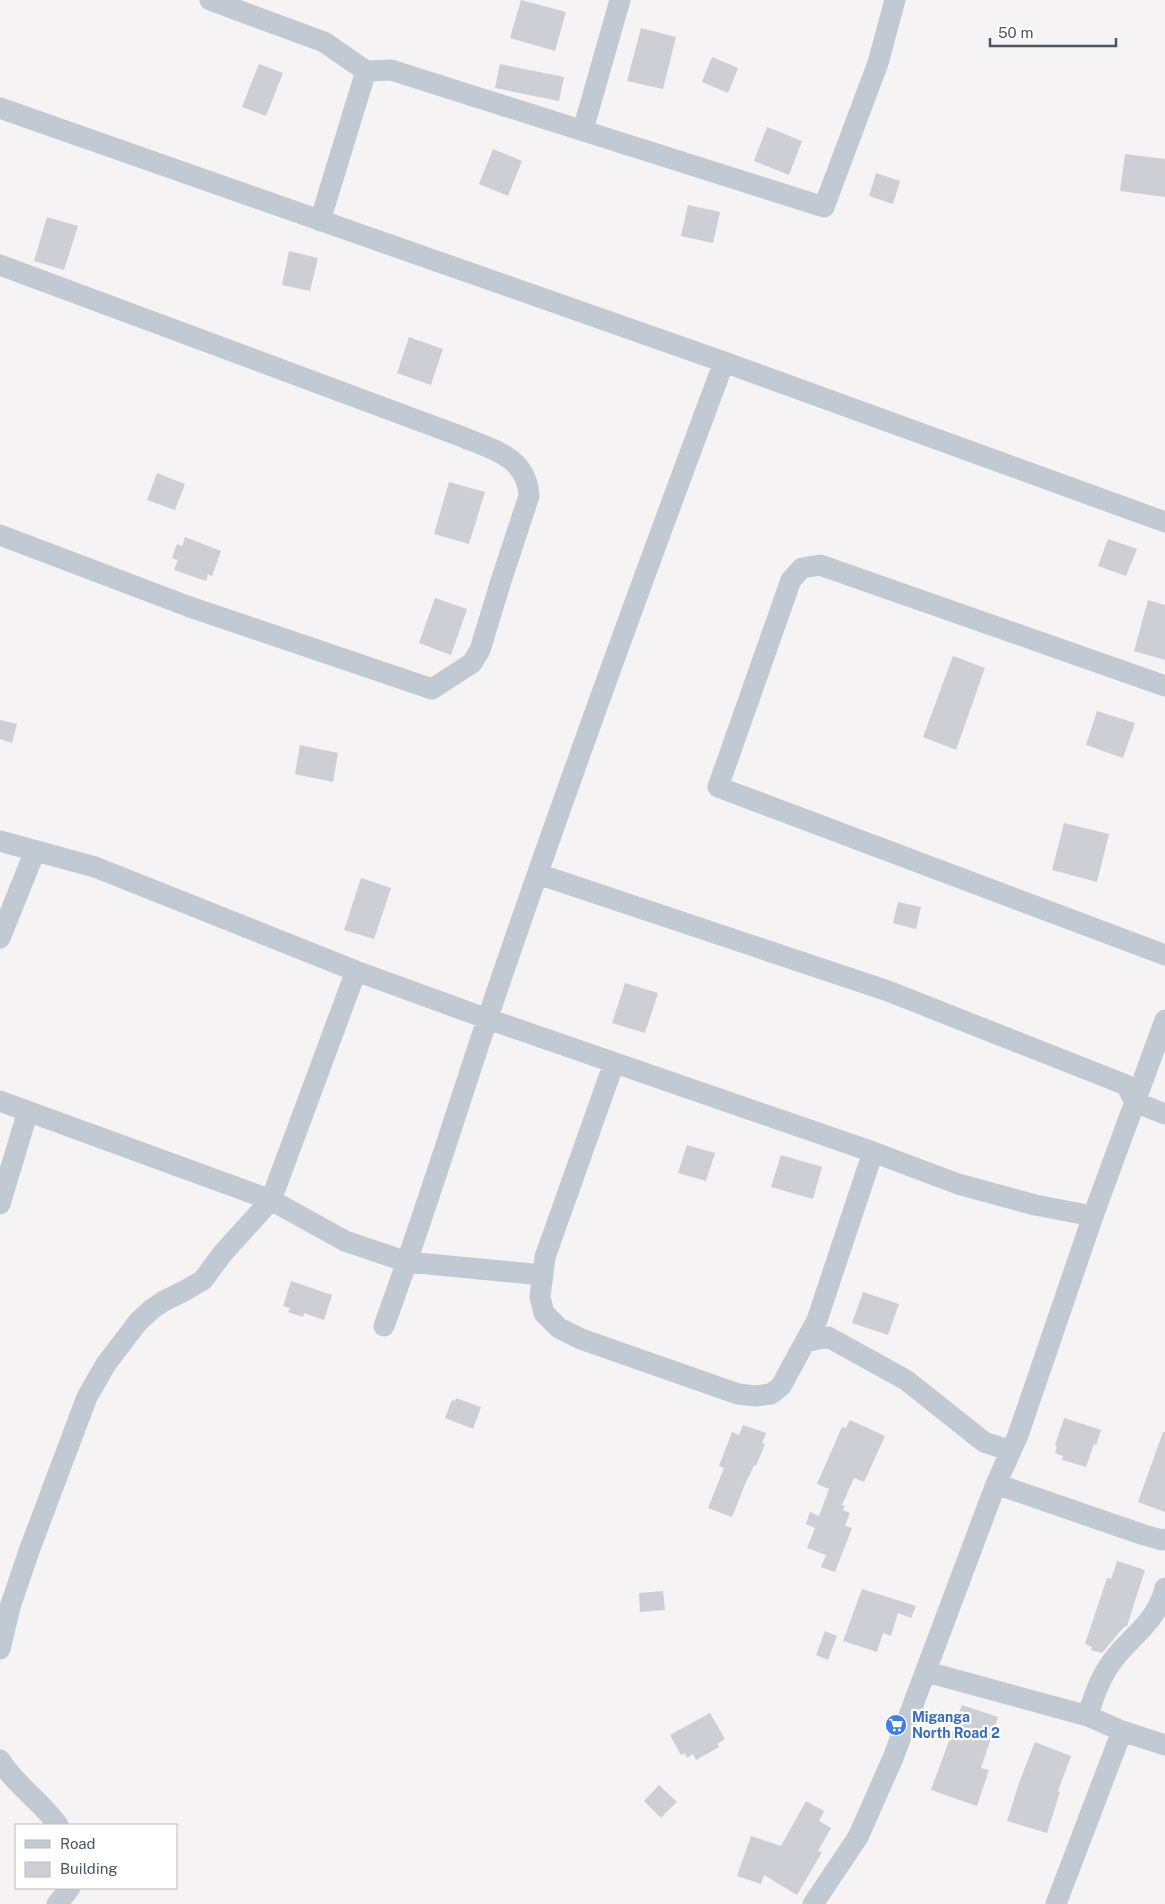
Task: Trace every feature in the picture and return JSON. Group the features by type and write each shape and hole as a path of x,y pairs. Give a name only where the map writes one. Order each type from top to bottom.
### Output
{"street":[{"path":"210,0 324,42 366,71 391,70 824,208 878,63 895,0"},
{"path":"583,130 620,0"},
{"path":"320,221 366,71"},
{"path":"0,109 724,362 1165,522"},
{"path":"0,265 460,436 506,455 520,468 528,486 529,496 480,650 472,663 432,689 190,607 0,535"},
{"path":"384,1326 538,874 616,653 724,362"},
{"path":"1165,686 820,565 802,568 791,580 718,787 1165,955"},
{"path":"0,841 95,867 356,971 488,1019 873,1152 958,1184 1035,1205 1093,1216"},
{"path":"0,938 35,851"},
{"path":"538,874 888,992 1126,1085 1135,1102 1165,1114"},
{"path":"0,1649 10,1608 46,1501 87,1397 106,1364 138,1322 152,1309 203,1280 223,1253 271,1200 356,971"},
{"path":"814,1904 858,1837 893,1758 927,1672 996,1484 1011,1451 1093,1216 1165,1020"},
{"path":"614,1063 545,1257 540,1297 544,1313 560,1328 581,1338 738,1394 756,1396 771,1394 781,1386 817,1320 873,1152"},
{"path":"0,1101 271,1200 345,1241 407,1262 543,1275"},
{"path":"0,1204 28,1111"},
{"path":"805,1342 828,1337 906,1380 984,1442 1011,1451"},
{"path":"996,1484 1068,1510 1164,1540"},
{"path":"1088,1716 1097,1684 1103,1674 1117,1655 1158,1609 1165,1588"},
{"path":"927,1672 1088,1716 1122,1731 1165,1745"},
{"path":"1056,1904 1122,1731"},
{"path":"0,1760 8,1774 52,1816 57,1824"},
{"path":"57,1904 69,1889"}],"building":[{"path":"521,0 566,12 555,51 510,38"},
{"path":"641,28 676,37 663,89 627,81"},
{"path":"712,57 738,68 728,93 702,82"},
{"path":"259,64 283,73 266,116 242,107"},
{"path":"500,64 564,77 559,101 495,88"},
{"path":"767,127 802,141 789,175 754,161"},
{"path":"493,149 522,161 508,196 479,184"},
{"path":"1125,154 1165,159 1165,197 1120,191"},
{"path":"876,173 900,181 893,204 869,196"},
{"path":"688,205 720,212 713,243 681,236"},
{"path":"47,217 78,226 64,270 34,261"},
{"path":"289,251 318,258 310,291 282,285"},
{"path":"409,337 443,349 431,385 397,373"},
{"path":"157,473 185,484 175,510 147,500"},
{"path":"449,482 485,492 469,544 434,534"},
{"path":"185,537 221,551 212,576 208,574 206,581 174,570 178,560 172,558 177,544 182,546"},
{"path":"1108,539 1137,549 1126,576 1098,566"},
{"path":"435,598 467,609 451,655 419,643"},
{"path":"1148,600 1165,605 1165,660 1134,651"},
{"path":"953,656 985,668 956,750 923,737"},
{"path":"1097,711 1135,723 1123,758 1086,745"},
{"path":"0,720 17,724 12,743 0,739"},
{"path":"300,745 338,753 333,782 295,774"},
{"path":"1064,823 1109,834 1097,882 1052,870"},
{"path":"361,878 391,888 374,939 344,930"},
{"path":"898,902 921,907 916,929 893,923"},
{"path":"625,983 658,993 645,1033 612,1023"},
{"path":"687,1145 715,1153 706,1181 678,1173"},
{"path":"781,1155 822,1167 813,1199 771,1187"},
{"path":"291,1281 332,1295 324,1320 304,1313 303,1317 288,1312 290,1308 283,1306"},
{"path":"863,1292 899,1304 888,1335 852,1323"},
{"path":"456,1398 481,1407 473,1429 445,1418 452,1400 455,1401"},
{"path":"1064,1418 1101,1430 1086,1467 1062,1460 1063,1456 1055,1453 1057,1446 1055,1445"},
{"path":"850,1420 885,1436 864,1482 854,1478 842,1505 845,1506 843,1510 850,1513 845,1526 852,1528 835,1572 821,1567 826,1555 807,1548 815,1528 806,1524 810,1512 819,1516 829,1489 817,1484 842,1427 846,1428"},
{"path":"743,1425 766,1433 762,1443 765,1444 756,1466 754,1465 748,1477 732,1517 708,1508 724,1468 719,1466 732,1432 739,1435"},
{"path":"1163,1432 1165,1432 1165,1512 1138,1502"},
{"path":"1117,1561 1145,1570 1127,1626 1124,1627 1102,1653 1091,1650 1092,1647 1085,1644 1107,1578 1111,1579"},
{"path":"862,1589 916,1606 911,1618 898,1613 891,1636 883,1633 877,1652 843,1641"},
{"path":"663,1591 665,1610 640,1612 639,1593"},
{"path":"825,1631 837,1636 828,1660 816,1655"},
{"path":"962,1705 998,1717 981,1768 989,1770 977,1806 931,1790"},
{"path":"710,1713 725,1739 717,1744 719,1747 696,1760 693,1754 687,1758 685,1753 681,1755 670,1735"},
{"path":"1035,1742 1071,1756 1058,1791 1060,1792 1047,1833 1007,1821"},
{"path":"659,1785 677,1802 661,1818 644,1801"},
{"path":"806,1801 824,1811 819,1821 831,1828 818,1851 822,1852 797,1895 764,1875 761,1884 737,1876 751,1836 781,1846"}],"place":[{"name":"Miganga North Road 2","path":"896,1725"}]}
